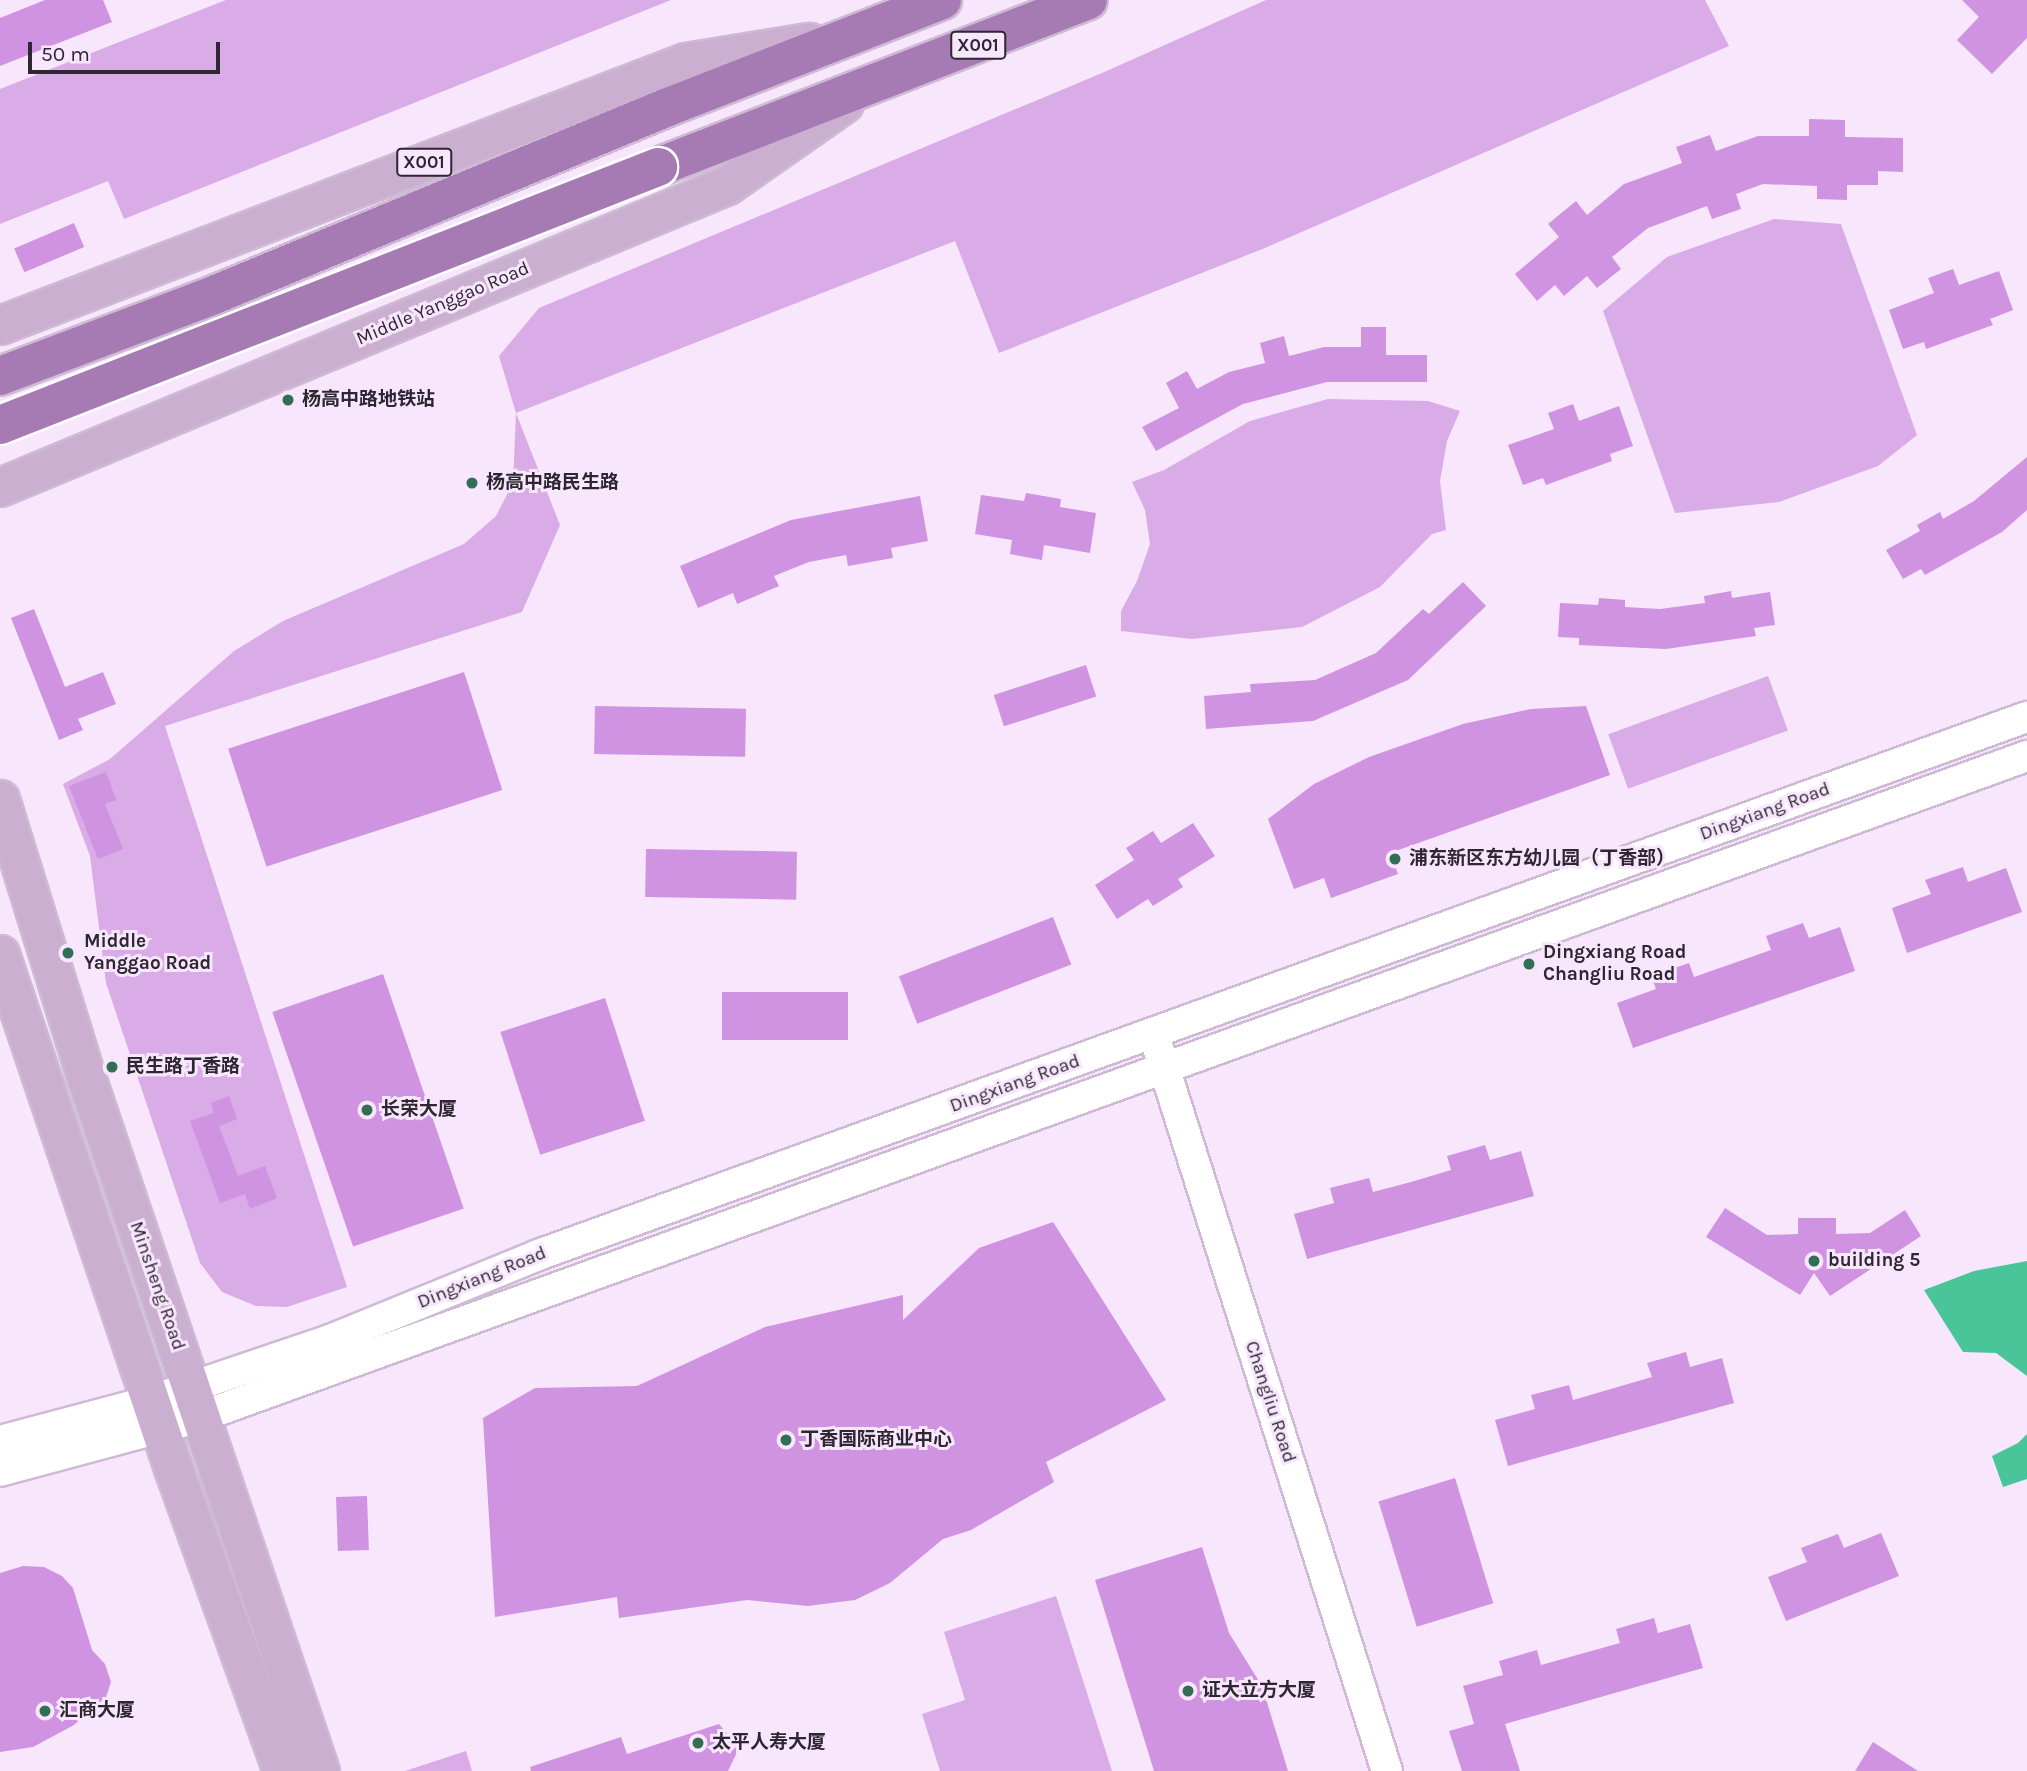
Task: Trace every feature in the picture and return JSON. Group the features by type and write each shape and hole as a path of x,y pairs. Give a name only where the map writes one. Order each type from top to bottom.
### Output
{"highway":[{"name":"X001","path":"0,376 214,295 637,119 942,0"},
{"name":"Middle Yanggao Road","path":"0,425 1088,0"}],"main road":[{"name":"X001","path":"0,325 685,62 858,34"},
{"name":"Middle Yanggao Road","path":"0,487 727,186 867,87"},
{"name":"Minsheng Road","path":"0,799 85,1074 320,1771"},
{"path":"0,954 154,1414 282,1771"}],"street":[{"name":"Dingxiang Road","path":"195,1402 330,1340 538,1255 2027,717"},
{"name":"Dingxiang Road","path":"0,1471 154,1414 712,1233 1164,1066 2027,756"},
{"name":"Changliu Road","path":"1153,1034 1387,1771"},
{"name":"Dingxiang Road","path":"0,1441 154,1414"}],"shaded area":[{"path":"226,0 671,0 124,219 108,181 0,224 0,89"},
{"path":"1266,0 1705,0 1729,46 1265,248 999,353 955,241 516,413 499,356 539,308 1102,73"},
{"path":"1774,219 1841,224 1917,435 1878,466 1779,502 1675,513 1603,311 1667,257"},
{"path":"1328,399 1428,401 1460,411 1447,441 1440,481 1446,530 1432,534 1380,587 1302,627 1192,639 1121,631 1121,611 1137,581 1150,544 1145,510 1132,482 1164,470 1250,421"},
{"path":"516,413 560,525 522,612 165,726 347,1287 287,1307 256,1306 222,1292 200,1263 106,983 90,856 63,784 110,759 234,651 283,621 464,544 496,516 513,483"},
{"path":"1768,676 1788,731 1628,789 1608,734"},
{"path":"2027,1261 2027,1376 1996,1353 1963,1352 1924,1290 1974,1271"},
{"path":"2027,1434 2027,1479 2003,1487 1992,1456 2018,1443"},
{"path":"1056,1596 1112,1771 940,1771 922,1714 965,1700 944,1632"},
{"path":"466,1751 472,1771 405,1771"}],"building":[{"path":"45,0 103,0 112,22 0,66 0,18"},
{"path":"1962,0 2027,0 2027,38 1992,74 1957,40 1979,17"},
{"path":"1809,119 1845,120 1845,137 1903,138 1903,172 1878,171 1878,185 1847,185 1847,200 1817,199 1817,186 1763,184 1736,194 1741,209 1712,219 1707,206 1648,228 1612,257 1621,269 1597,288 1587,276 1564,296 1555,285 1537,301 1515,274 1559,237 1548,224 1576,201 1587,215 1624,184 1682,163 1676,147 1710,135 1716,151 1758,136 1809,136"},
{"path":"74,223 84,247 24,272 14,248"},
{"path":"1953,269 1959,285 1999,271 2013,310 1990,319 1993,325 1926,349 1924,342 1903,349 1889,310 1934,293 1928,278"},
{"path":"1361,327 1386,327 1386,355 1427,355 1427,382 1327,382 1243,404 1156,451 1142,427 1179,408 1166,383 1187,371 1197,389 1229,372 1265,363 1260,343 1284,336 1289,356 1324,347 1361,347"},
{"path":"1573,404 1579,421 1619,406 1633,446 1610,454 1612,461 1546,485 1543,478 1523,485 1508,445 1554,429 1548,413"},
{"path":"2027,457 2027,510 2002,532 1925,575 1921,569 1903,579 1886,550 1920,531 1917,525 1940,512 1943,519 1974,501"},
{"path":"1026,493 1061,499 1060,507 1096,513 1090,553 1044,545 1042,560 1010,554 1012,540 975,534 981,495 1024,501"},
{"path":"920,496 928,541 891,548 893,558 848,566 846,555 809,562 774,576 779,586 737,604 733,593 698,608 680,566 791,520"},
{"path":"1463,582 1486,606 1408,680 1313,721 1206,729 1204,696 1251,692 1250,684 1315,680 1376,653 1423,609 1429,614"},
{"path":"1731,591 1732,598 1770,592 1775,625 1754,628 1756,636 1666,649 1579,645 1579,638 1558,637 1560,603 1598,605 1599,598 1625,600 1625,607 1660,609 1705,603 1704,596"},
{"path":"34,609 65,687 103,672 116,704 78,719 83,730 59,740 11,618"},
{"path":"1086,665 1096,696 1004,726 994,695"},
{"path":"464,672 502,790 266,867 228,749"},
{"path":"595,706 746,709 745,757 594,754"},
{"path":"1586,706 1610,775 1390,853 1398,874 1331,898 1324,878 1294,889 1268,819 1314,784 1369,757 1463,724 1531,709"},
{"path":"106,772 116,800 105,804 123,849 98,859 69,786"},
{"path":"1193,823 1215,856 1178,879 1183,887 1153,906 1148,899 1117,919 1095,885 1134,860 1126,848 1153,831 1161,843"},
{"path":"646,849 797,852 796,900 645,897"},
{"path":"1963,867 1968,882 2006,868 2022,912 1907,953 1892,908 1931,894 1925,880"},
{"path":"1053,917 1071,965 917,1024 899,976"},
{"path":"1803,923 1809,938 1840,927 1855,971 1633,1048 1617,1003 1656,989 1651,976 1689,963 1694,977 1771,950 1766,936"},
{"name":"长荣大厦","path":"383,974 464,1208 353,1247 272,1012"},
{"path":"722,992 848,992 848,1040 722,1040"},
{"path":"605,998 645,1121 540,1155 500,1032"},
{"path":"229,1096 237,1119 219,1126 238,1176 265,1166 277,1198 250,1209 245,1194 220,1203 190,1121 214,1113 211,1103"},
{"path":"1485,1145 1490,1160 1521,1151 1534,1196 1307,1259 1294,1214 1334,1203 1330,1188 1369,1178 1373,1192 1411,1182 1451,1170 1447,1156"},
{"name":"building 5","path":"1725,1208 1767,1235 1798,1234 1798,1218 1836,1218 1836,1234 1870,1233 1905,1210 1921,1236 1830,1296 1814,1273 1800,1295 1706,1237"},
{"name":"丁香国际商业中心","path":"1053,1222 1166,1400 1046,1462 1054,1482 971,1530 943,1539 890,1583 855,1600 808,1606 747,1600 619,1618 617,1597 495,1617 483,1418 535,1388 637,1386 765,1327 903,1295 903,1320 979,1248"},
{"path":"1686,1352 1690,1367 1722,1358 1734,1403 1508,1466 1495,1420 1535,1409 1531,1395 1569,1385 1573,1400 1652,1377 1647,1363"},
{"path":"1455,1478 1493,1603 1417,1627 1378,1501"},
{"path":"367,1496 369,1550 338,1551 336,1497"},
{"path":"1881,1533 1899,1576 1786,1621 1768,1577 1807,1562 1801,1548 1838,1534 1844,1548"},
{"name":"证大立方大厦","path":"1202,1547 1229,1633 1262,1686 1288,1771 1154,1771 1095,1580"},
{"name":"汇商大厦","path":"23,1566 44,1567 62,1576 73,1588 92,1650 105,1664 111,1682 106,1697 74,1725 33,1747 0,1752 0,1573"},
{"path":"1654,1618 1658,1633 1690,1624 1703,1668 1505,1724 1520,1771 1462,1771 1449,1731 1474,1724 1463,1686 1503,1675 1499,1661 1537,1650 1541,1665 1620,1643 1616,1629"},
{"name":"太平人寿大厦","path":"719,1724 739,1748 728,1771 531,1771 530,1767 621,1737 627,1754"},
{"path":"1873,1742 1918,1771 1855,1771"}],"place":[{"name":"杨高中路地铁站","path":"288,400"},
{"name":"杨高中路民生路","path":"472,483"},
{"name":"浦东新区东方幼儿园（丁香部）","path":"1395,859"},
{"name":"Middle Yanggao Road","path":"68,953"},
{"name":"Dingxiang Road Changliu Road","path":"1529,964"},
{"name":"民生路丁香路","path":"112,1067"},
{"name":"长荣大厦","path":"367,1110"},
{"name":"building 5","path":"1814,1261"},
{"name":"丁香国际商业中心","path":"786,1440"},
{"name":"证大立方大厦","path":"1188,1691"},
{"name":"汇商大厦","path":"45,1711"},
{"name":"太平人寿大厦","path":"698,1743"}]}
